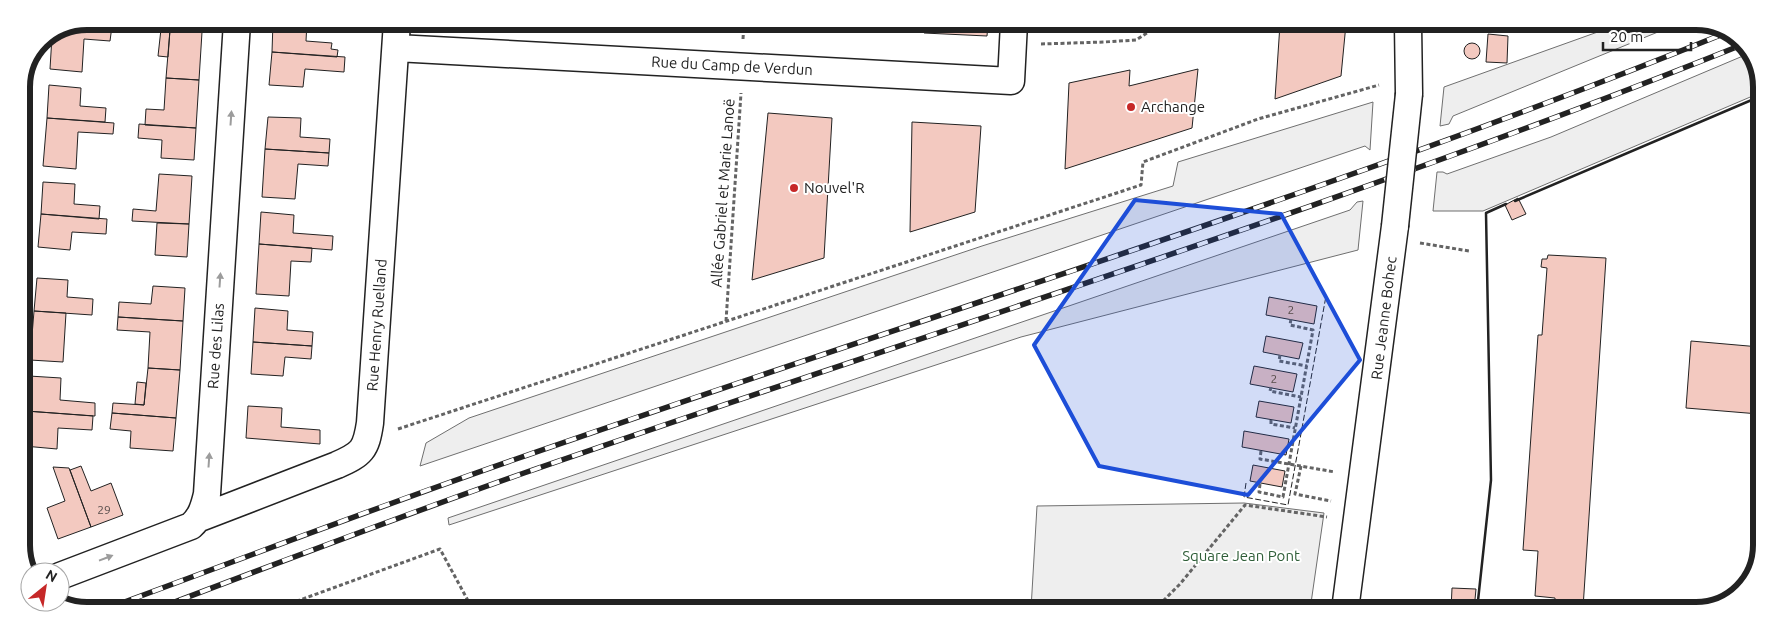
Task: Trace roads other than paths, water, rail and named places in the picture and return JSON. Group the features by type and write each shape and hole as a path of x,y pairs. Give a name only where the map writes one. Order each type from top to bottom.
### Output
{"street":[{"name":"Rue des Lilas","path":"200,518 206,494 236,30"},
{"name":"Rue Henry Ruelland","path":"200,518 355,457 364,448 368,439 397,30"},
{"name":"Rue Jeanne Bohec","path":"1346,602 1395,226 1408,94 1408,30"},
{"name":"Rue du Camp de Verdun","path":"396,48 1011,81 1013,34"},
{"path":"70,572 192,526 200,518"}],"railway":[{"path":"124,602 516,459 1277,201 1579,91 1720,35"},
{"path":"175,602 386,522 524,473 1137,266 1442,159 1737,47"}],"place":[{"name":"Archange","path":"1131,107"},
{"name":"Nouvel'R","path":"794,188"}],"park label":[{"name":"Square Jean Pont","path":"1241,556"}]}
